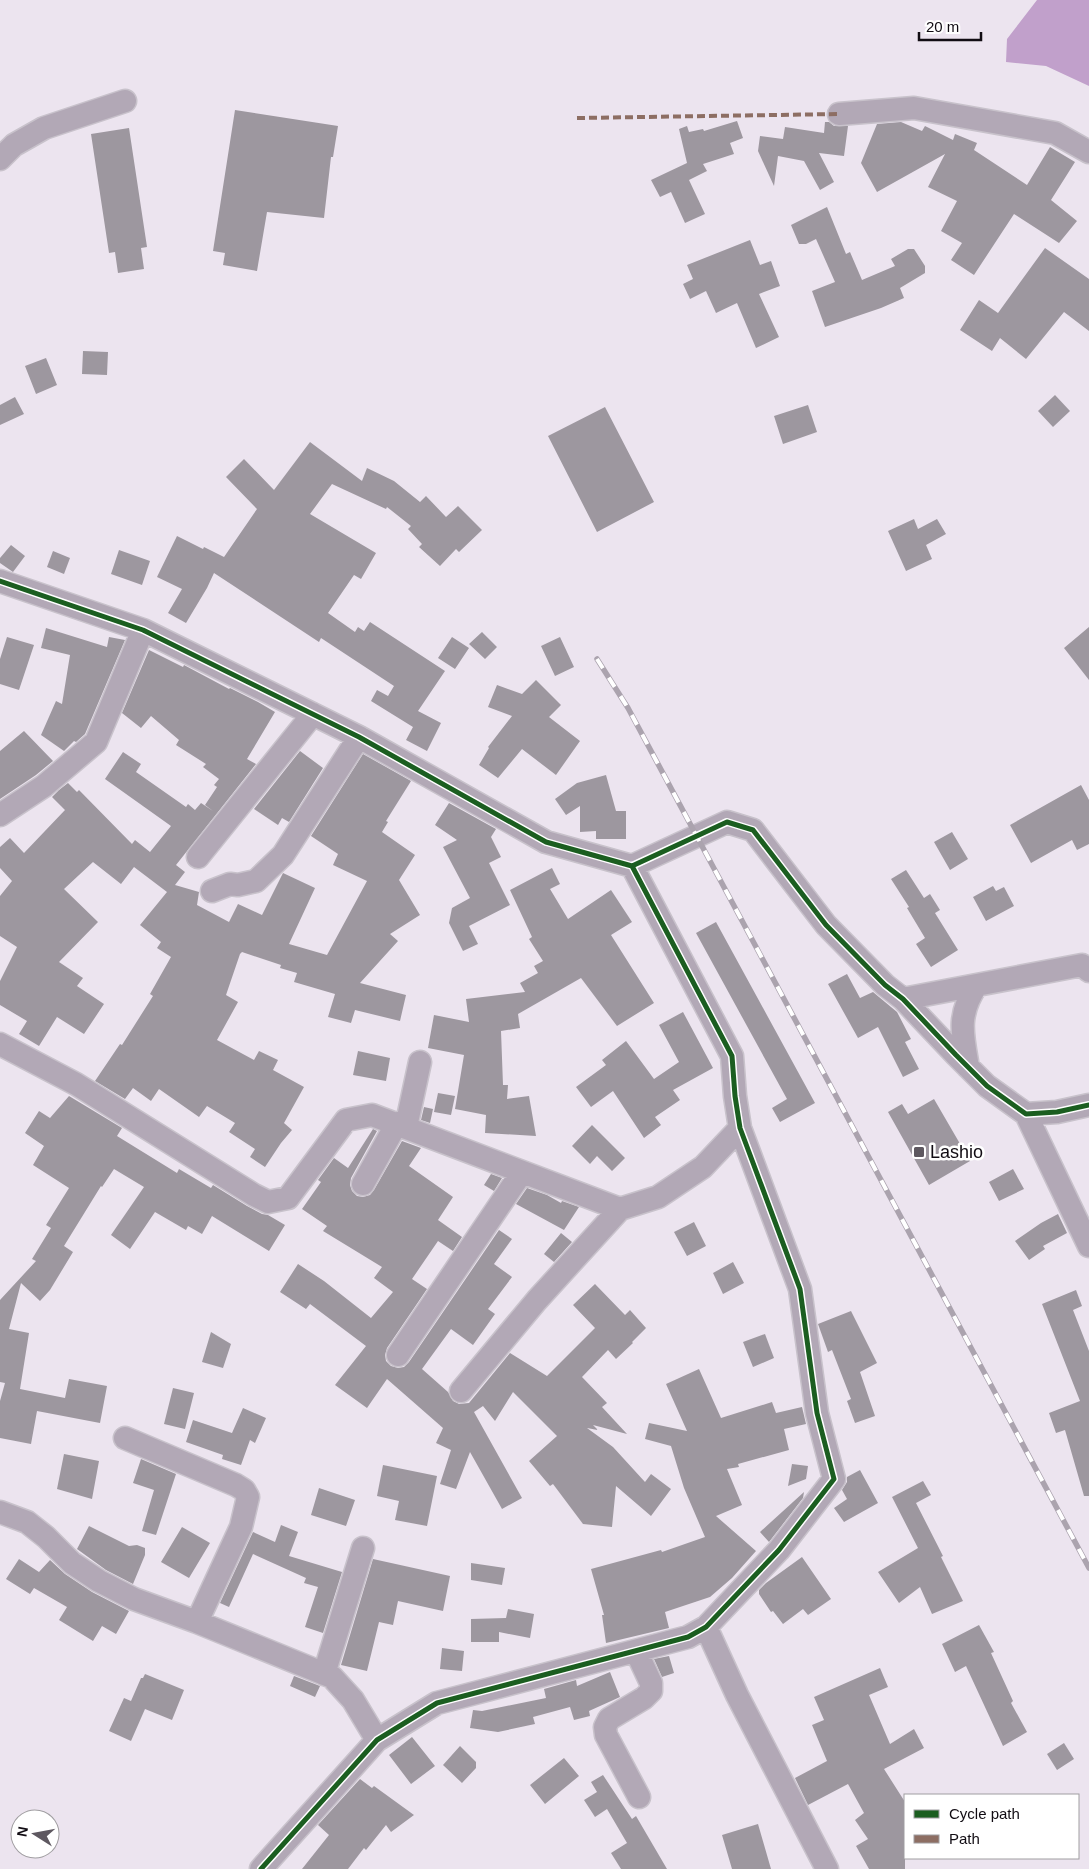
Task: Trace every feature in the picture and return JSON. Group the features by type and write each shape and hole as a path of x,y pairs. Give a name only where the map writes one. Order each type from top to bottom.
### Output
{"street":[{"path":"0,159 14,145 44,128 125,102"},
{"path":"839,114 914,108 1055,133 1089,152"},
{"path":"0,582 143,630 359,737 546,842 632,866 727,822 753,830 826,925 885,985 903,999 988,1086 1026,1114 1089,1246"},
{"path":"0,815 44,786 96,742 143,630"},
{"path":"198,857 313,714"},
{"path":"212,891 230,884 238,886 256,881 283,855 359,737"},
{"path":"261,1869 376,1740 437,1703 688,1638 706,1627 779,1550 834,1478 816,1413 800,1289 740,1128 732,1056 632,866"},
{"path":"903,999 1082,965 1089,971"},
{"path":"968,1067 963,1039 963,1015 967,1000 978,985"},
{"path":"0,1044 76,1084 268,1202 288,1198 346,1120 372,1114 620,1209"},
{"path":"363,1184 401,1125 420,1062"},
{"path":"1026,1114 1057,1112 1089,1105"},
{"path":"461,1391 537,1300 620,1209 658,1197 703,1167 740,1128"},
{"path":"398,1355 522,1172"},
{"path":"125,1438 236,1486 244,1490 248,1497 241,1527 197,1622"},
{"path":"0,1512 27,1522 46,1537 72,1563 99,1582 134,1599 197,1622 332,1677 353,1700 376,1740"},
{"path":"324,1674 363,1548"},
{"path":"706,1627 737,1695 827,1869"},
{"path":"636,1651 651,1682 651,1691 644,1698 609,1718 605,1727 606,1735 640,1797"}],"shaded area":[{"path":"1037,0 1089,0 1089,86 1046,66 1006,62 1007,39"}],"building":[{"path":"235,110 338,126 333,157 331,157 324,218 267,212 257,271 223,265 225,253 213,251"},
{"path":"737,121 743,138 730,143 734,154 703,164 707,171 689,180 705,214 685,223 671,192 660,197 651,180 687,163 679,129 687,126 689,132 703,129 704,131"},
{"path":"825,122 829,122 834,126 848,126 844,156 819,153 834,182 820,190 804,161 778,156 774,186 758,151 760,136 783,139 785,127 824,133"},
{"path":"901,122 922,131 925,126 953,140 955,134 977,143 974,150 1027,185 1050,147 1075,162 1051,200 1077,221 1059,243 1014,214 974,275 951,260 962,243 941,231 957,201 928,187 945,154 877,192 861,163 877,124"},
{"path":"129,128 147,247 141,248 144,269 118,273 115,252 109,253 91,134"},
{"path":"827,207 846,254 850,252 862,280 895,266 891,259 908,249 914,249 925,266 925,273 900,288 904,298 825,327 812,291 835,282 816,239 806,244 799,244 791,225"},
{"path":"750,240 760,265 771,261 780,286 759,294 779,337 756,348 737,303 716,313 706,291 690,299 683,284 693,279 687,265"},
{"path":"1045,248 1089,279 1089,331 1064,312 1026,359 1000,338 992,351 960,330 979,300 998,313"},
{"path":"83,351 108,352 107,375 82,374"},
{"path":"46,358 57,385 36,394 25,366"},
{"path":"1055,395 1070,411 1053,427 1038,411"},
{"path":"15,397 24,414 0,425 0,405"},
{"path":"808,405 817,432 783,444 774,416"},
{"path":"605,407 654,502 597,532 548,436"},
{"path":"310,442 362,481 367,468 394,481 420,502 426,496 446,517 458,506 482,530 459,552 456,549 440,566 419,547 422,544 408,529 411,526 387,507 386,509 332,484 310,514 376,553 361,579 354,575 328,613 355,632 358,627 364,631 370,622 445,671 418,711 441,723 427,751 406,740 413,727 371,701 377,690 388,696 394,686 321,638 319,642 214,573 186,623 168,613 182,589 157,577 177,536 224,557 257,509 226,477 244,459 274,490"},
{"path":"914,519 918,529 937,519 946,534 926,545 932,559 906,571 888,531"},
{"path":"11,545 25,556 13,572 0,563 0,558"},
{"path":"119,550 150,561 142,585 111,574"},
{"path":"53,551 70,558 64,574 47,567"},
{"path":"1089,627 1089,680 1064,648"},
{"path":"46,628 107,647 109,637 125,640 85,734 64,751 41,735 56,701 62,704 70,655 41,648"},
{"path":"482,632 497,647 485,659 469,644"},
{"path":"7,637 34,645 19,690 0,684 0,659"},
{"path":"452,637 469,648 455,669 438,658"},
{"path":"560,637 574,667 555,676 541,646"},
{"path":"149,650 183,667 184,665 275,712 247,759 256,764 176,865 185,872 175,885 199,892 197,905 229,922 238,904 262,915 283,873 315,888 289,944 327,955 367,881 333,865 338,854 311,836 363,754 411,781 386,821 388,822 382,832 415,855 399,880 420,915 390,934 398,941 360,983 406,995 400,1021 355,1010 351,1023 328,1017 335,994 294,982 297,973 280,968 281,965 242,952 240,954 226,995 238,1002 217,1040 254,1060 259,1051 278,1060 273,1070 304,1087 284,1123 292,1130 265,1167 250,1157 255,1149 229,1132 235,1123 207,1106 199,1117 159,1089 151,1101 133,1088 125,1099 95,1081 120,1044 122,1045 153,996 150,994 171,957 157,948 161,942 140,925 167,892 134,867 121,884 93,862 64,889 98,922 59,962 83,978 77,986 104,1004 84,1034 57,1017 39,1046 19,1034 27,1021 0,1005 0,981 17,947 0,936 0,896 12,881 0,868 0,847 10,838 24,853 65,810 52,797 59,790 68,783 77,792 79,790 132,844 135,840 150,852 171,826 105,779 123,752 141,764 136,772 186,807 188,804 195,810 201,803 213,811 205,805 217,787 214,785 219,779 203,767 206,764 176,745 179,740 151,716 141,728 122,713"},
{"path":"536,680 561,705 549,717 580,741 556,775 522,749 498,778 479,765 488,747 512,716 488,707 497,685 522,694"},
{"path":"24,731 53,761 0,799 0,751"},
{"path":"300,751 323,768 289,822 282,818 278,825 254,809"},
{"path":"606,775 616,811 626,811 626,839 596,839 596,831 580,832 580,806 566,815 555,799 577,783"},
{"path":"1081,785 1089,800 1089,844 1077,850 1072,840 1031,863 1010,825"},
{"path":"449,803 496,829 491,837 501,857 489,863 510,905 469,926 478,944 463,951 449,923 452,908 470,898 443,847 457,840 435,825"},
{"path":"952,832 968,859 950,870 934,842"},
{"path":"552,868 560,884 550,889 568,919 611,890 632,922 611,935 654,1003 617,1026 581,978 518,1014 520,1028 501,1031 503,1085 508,1085 507,1099 529,1096 536,1136 485,1133 486,1115 455,1109 464,1055 428,1048 434,1015 469,1022 466,999 525,992 520,983 538,973 534,966 543,961 529,939 532,937 510,890"},
{"path":"906,870 924,898 930,894 940,910 935,913 958,950 931,967 916,944 925,938 907,908 909,907 891,879"},
{"path":"993,886 996,891 1004,887 1014,906 986,921 973,897"},
{"path":"716,922 815,1103 780,1122 772,1108 787,1099 696,933"},
{"path":"847,974 860,998 873,992 897,1012 911,1039 905,1042 919,1069 903,1077 878,1027 858,1038 828,984"},
{"path":"683,1012 713,1068 673,1090 680,1100 655,1117 661,1125 644,1138 613,1091 591,1107 576,1087 606,1065 602,1060 626,1041 654,1079 679,1062 659,1025"},
{"path":"358,1051 390,1058 386,1081 353,1075"},
{"path":"438,1093 455,1096 451,1115 434,1112"},
{"path":"69,1096 122,1128 117,1136 177,1173 179,1169 211,1188 213,1185 247,1206 285,1225 269,1251 212,1216 202,1234 188,1226 186,1230 155,1212 130,1249 111,1235 144,1187 114,1169 101,1186 64,1246 73,1252 50,1290 40,1301 21,1283 9,1329 29,1333 20,1389 65,1398 69,1379 107,1386 100,1423 37,1411 31,1444 0,1438 0,1401 5,1383 0,1382 0,1300 36,1261 32,1259 51,1228 46,1225 69,1188 33,1165 44,1146 25,1133 39,1111 50,1118"},
{"path":"934,1099 970,1161 929,1185 888,1112 902,1104 908,1114"},
{"path":"424,1107 433,1109 430,1123 421,1120"},
{"path":"592,1125 625,1158 612,1171 597,1156 590,1164 572,1146"},
{"path":"373,1129 377,1131 351,1178 350,1185 352,1191 357,1196 370,1195 402,1141 421,1148 409,1166 453,1197 438,1220 462,1237 453,1251 438,1241 412,1279 427,1289 387,1348 386,1361 391,1366 398,1368 404,1367 409,1362 499,1230 512,1239 494,1264 512,1277 488,1309 495,1314 473,1345 451,1329 422,1369 448,1392 453,1401 459,1404 469,1403 510,1353 547,1376 595,1328 573,1305 595,1284 625,1315 630,1310 646,1328 616,1359 608,1350 582,1377 607,1403 602,1407 627,1434 593,1425 598,1430 587,1428 613,1447 645,1482 651,1474 671,1489 651,1516 616,1486 612,1527 583,1524 553,1484 550,1486 529,1461 557,1436 513,1392 495,1421 483,1406 474,1412 522,1498 502,1509 470,1452 456,1489 440,1484 451,1450 436,1443 443,1428 387,1379 367,1408 335,1385 366,1346 310,1304 306,1309 280,1292 298,1264 324,1281 371,1318 393,1292 374,1278 382,1267 323,1231 327,1226 302,1209 321,1182 318,1180 334,1158 348,1168"},
{"path":"1013,1169 1024,1189 999,1201 989,1182"},
{"path":"491,1174 502,1178 494,1191 484,1185"},
{"path":"527,1188 547,1195 561,1203 562,1201 579,1207 564,1230 516,1204"},
{"path":"1058,1214 1067,1233 1043,1246 1045,1249 1029,1260 1015,1241"},
{"path":"694,1222 706,1246 687,1256 674,1232"},
{"path":"561,1233 572,1242 554,1262 544,1254"},
{"path":"733,1262 744,1283 723,1294 713,1273"},
{"path":"1076,1290 1082,1306 1073,1310 1089,1351 1089,1496 1084,1496 1065,1430 1056,1433 1049,1413 1080,1401 1042,1304"},
{"path":"851,1311 877,1363 860,1372 875,1416 855,1423 847,1401 851,1399 832,1350 828,1352 818,1324"},
{"path":"211,1332 231,1344 223,1368 202,1362"},
{"path":"765,1334 774,1358 753,1367 743,1342"},
{"path":"699,1369 721,1418 772,1402 776,1413 802,1407 806,1424 784,1429 789,1450 738,1464 739,1467 727,1469 742,1505 716,1516 756,1551 732,1578 710,1597 665,1612 669,1628 606,1643 602,1615 604,1615 591,1569 661,1550 662,1552 705,1537 684,1488 671,1446 645,1439 649,1423 687,1431 666,1384"},
{"path":"173,1388 194,1393 185,1429 164,1424"},
{"path":"243,1408 266,1418 255,1443 250,1440 241,1465 222,1459 223,1455 186,1442 193,1420 232,1433"},
{"path":"64,1454 99,1461 92,1499 57,1489"},
{"path":"141,1459 176,1474 156,1535 142,1531 154,1490 133,1483"},
{"path":"792,1464 808,1466 806,1479 788,1486"},
{"path":"383,1465 437,1476 427,1526 395,1520 399,1501 377,1496"},
{"path":"860,1470 878,1503 844,1522 834,1508 847,1499 842,1490 847,1482 847,1477"},
{"path":"923,1481 931,1495 916,1503 963,1601 932,1614 920,1587 899,1603 878,1572 918,1548 892,1497"},
{"path":"319,1488 355,1500 346,1526 311,1515"},
{"path":"804,1492 803,1498 769,1542 760,1532"},
{"path":"281,1525 298,1532 289,1556 342,1572 323,1633 305,1627 318,1587 304,1583 306,1578 253,1554 229,1607 220,1603 253,1532 275,1542"},
{"path":"89,1526 129,1546 137,1545 145,1548 145,1555 133,1584 106,1570 77,1549"},
{"path":"182,1527 210,1543 189,1578 161,1562"},
{"path":"802,1557 831,1599 808,1615 803,1609 783,1624 773,1611 771,1612 759,1594 759,1590"},
{"path":"19,1559 39,1572 50,1560 65,1574 92,1592 129,1611 116,1634 102,1626 93,1641 59,1620 67,1607 34,1588 30,1594 6,1579"},
{"path":"373,1559 450,1576 443,1611 398,1601 393,1625 379,1622 367,1671 341,1665"},
{"path":"471,1563 505,1568 502,1585 471,1580"},
{"path":"508,1609 534,1614 530,1638 499,1632 499,1642 471,1642 471,1619 506,1618"},
{"path":"979,1625 994,1652 991,1653 1013,1701 1011,1703 1027,1732 1003,1746 966,1666 955,1672 942,1644"},
{"path":"442,1648 464,1651 462,1671 440,1669"},
{"path":"669,1656 674,1673 662,1677 654,1659"},
{"path":"880,1668 888,1687 869,1695 890,1744 914,1729 924,1748 884,1769 904,1800 905,1869 869,1869 856,1846 868,1839 855,1820 864,1813 848,1784 808,1805 795,1778 827,1761 812,1725 824,1720 814,1697"},
{"path":"610,1672 620,1697 589,1711 590,1716 574,1720 570,1707 533,1717 535,1724 498,1732 470,1728 473,1710 482,1711 546,1698 544,1689 576,1680 577,1686"},
{"path":"145,1674 184,1690 172,1720 145,1709 131,1741 109,1731 124,1698 131,1701 141,1678"},
{"path":"294,1676 320,1686 315,1697 290,1686"},
{"path":"412,1737 435,1766 411,1784 389,1755"},
{"path":"1064,1743 1074,1759 1057,1770 1047,1754"},
{"path":"460,1746 476,1762 476,1768 462,1783 443,1765"},
{"path":"564,1758 579,1776 545,1804 530,1785"},
{"path":"603,1775 632,1819 636,1816 667,1869 621,1869 611,1853 627,1843 607,1809 595,1817 584,1800 597,1792 591,1782"},
{"path":"360,1779 372,1788 374,1786 414,1815 391,1832 386,1825 366,1850 364,1848 348,1869 302,1869 329,1835 318,1825"},
{"path":"758,1824 771,1869 732,1869 722,1835"}],"railway":[{"path":"597,659 628,708 1089,1568"}],"marked path":[{"path":"577,118 839,114"}],"cycle path":[{"path":"0,581 143,630 359,737 546,842 632,866 727,822 753,830 826,925 885,985 903,999 987,1086 1026,1114 1057,1112 1089,1105"},
{"path":"261,1869 377,1740 437,1703 688,1637 706,1627 779,1550 834,1479 817,1413 800,1289 740,1128 732,1056 632,866"}],"place":[{"name":"Lashio","path":"919,1152"}]}
